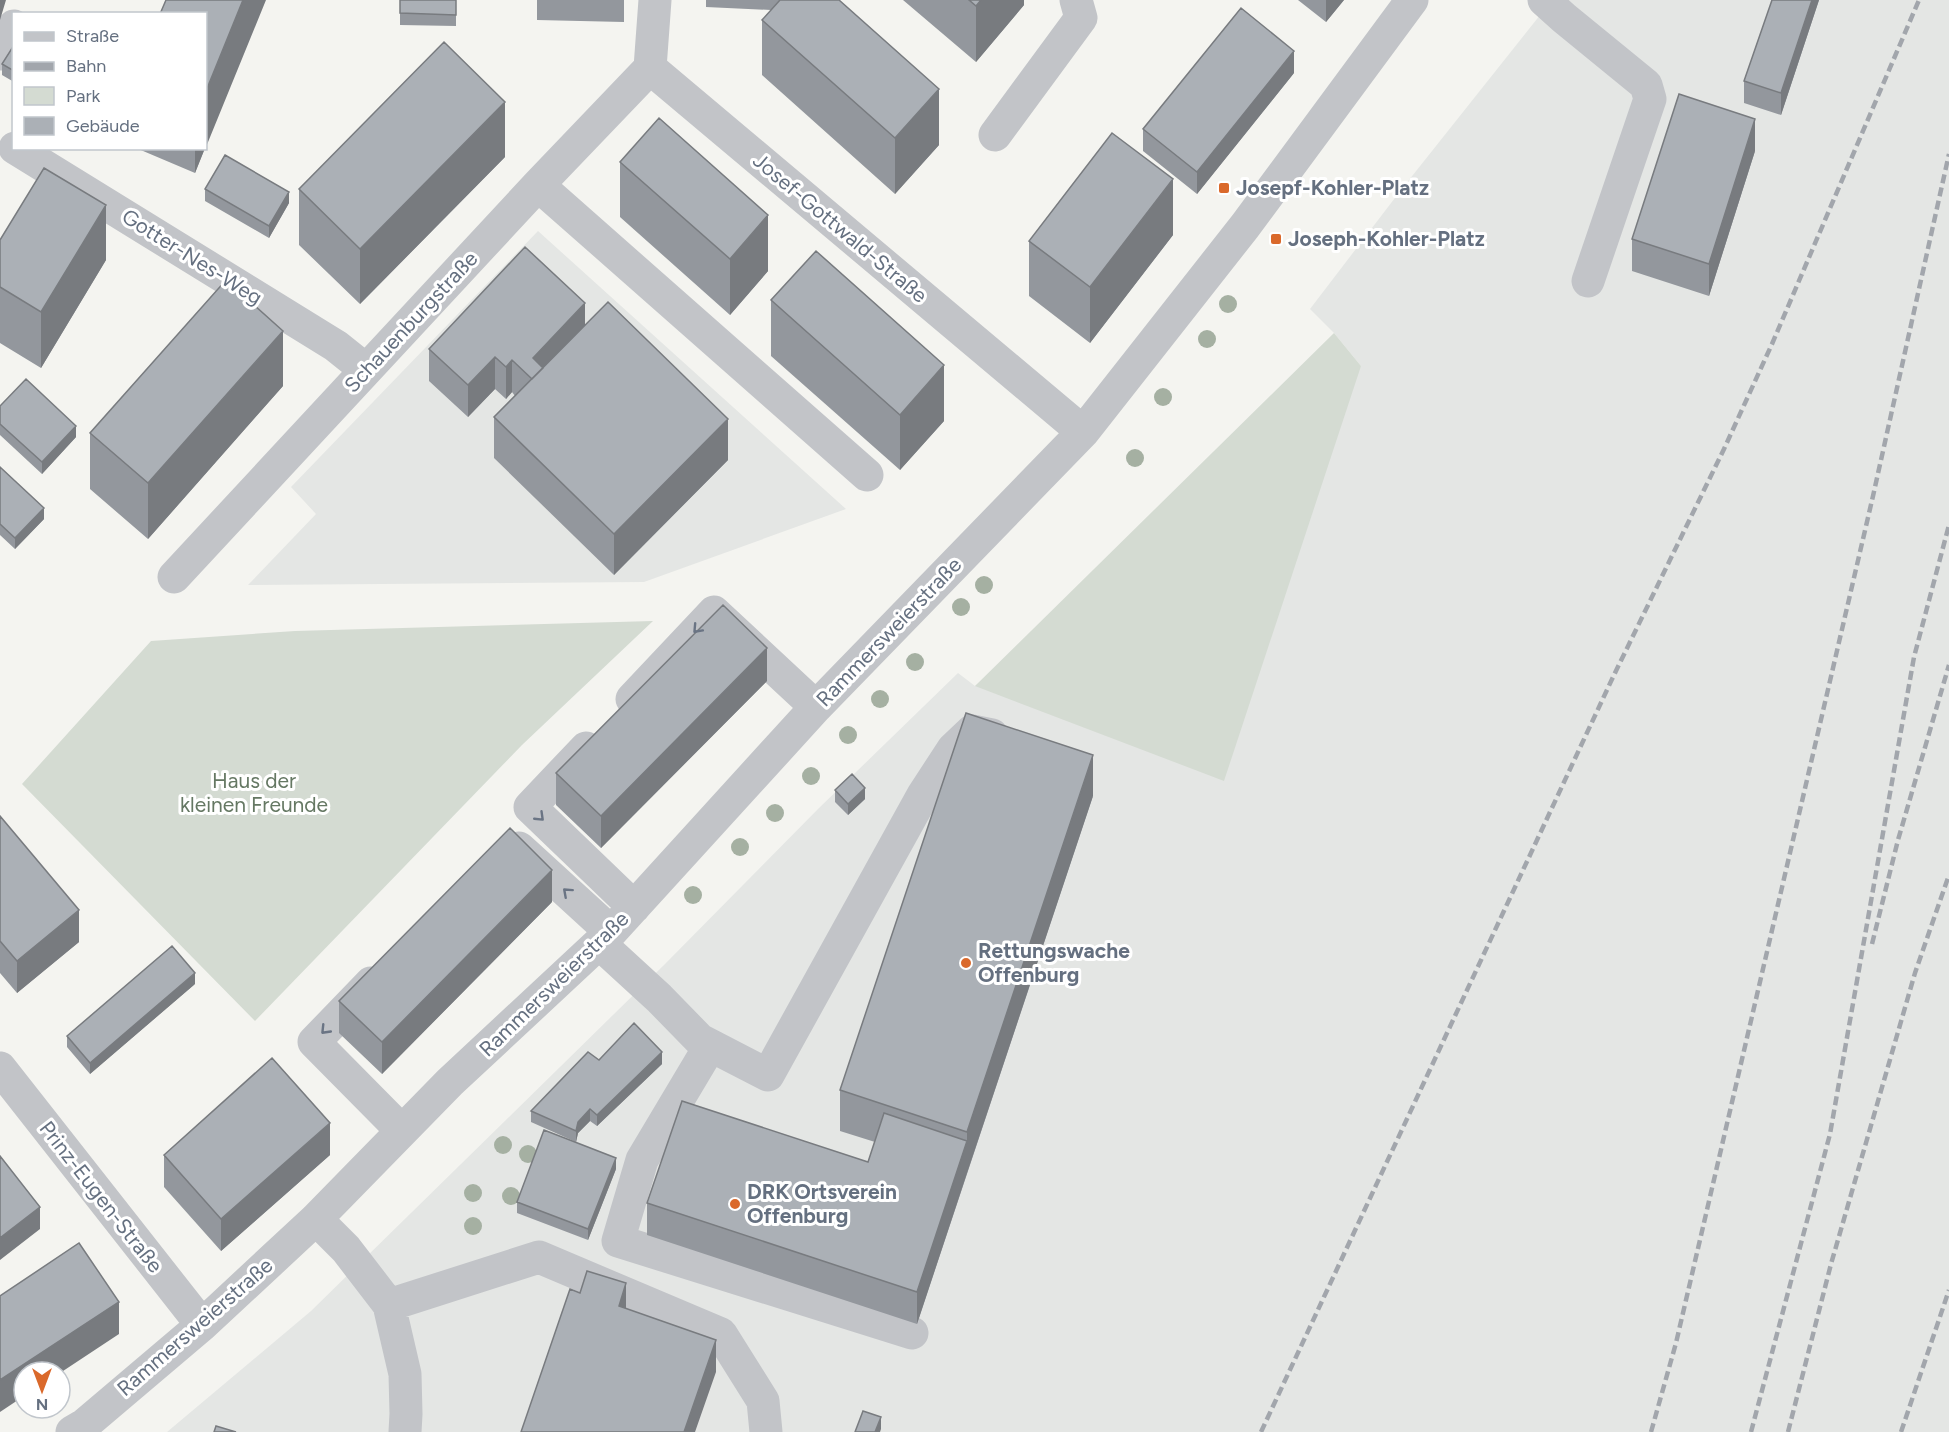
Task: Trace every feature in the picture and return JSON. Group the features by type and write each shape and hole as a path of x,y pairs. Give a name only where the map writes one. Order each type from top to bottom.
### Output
{"street":[{"path":"650,68 655,0"},
{"path":"995,135 1081,18 1076,0"},
{"name":"Rammersweierstraße","path":"82,1430 202,1325 316,1219 450,1082 605,937 816,707 1083,432 1245,226 1412,0"},
{"path":"1544,0 1646,85 1650,99 1588,281"},
{"path":"0,54 12,30"},
{"name":"Schauenburgstraße","path":"174,577 538,185 650,68"},
{"name":"Josef-Gottwald-Straße","path":"650,68 1083,432"},
{"name":"Gotter-Nes-Weg","path":"17,150 336,346 366,370"},
{"path":"538,185 867,475"},
{"path":"634,908 530,807 714,612 816,707"},
{"path":"494,858 511,841 605,937 700,1040 768,1075 923,795 953,749 972,731 1002,736 1022,744"},
{"path":"396,958 314,1042 402,1131"},
{"path":"710,1046 642,1161 618,1241 912,1333"},
{"name":"Prinz-Eugen-Straße","path":"0,1068 202,1325"},
{"path":"316,1219 346,1249 389,1305 405,1374 405,1432"},
{"path":"389,1305 539,1257 721,1334 763,1401 766,1432"}],"shaded area":[{"path":"1552,0 1949,0 1949,1432 167,1432 311,1311 958,673 975,686 1361,366 1334,333 1310,309"},
{"path":"538,231 846,509 644,582 248,585 316,514 291,487"}],"green space":[{"path":"1334,333 1361,366 1224,781 975,686"},
{"name":"Haus der kleinen Freunde","path":"653,621 522,745 255,1021 22,784 151,641 295,631"}],"building":[{"path":"166,0 243,0 207,89 207,12 161,12"},
{"path":"400,0 456,0 456,15 400,13"},
{"path":"780,0 839,0 939,89 895,138 762,20"},
{"path":"969,0 981,0 976,6"},
{"path":"1772,0 1812,0 1781,93 1744,81"},
{"path":"1241,8 1294,51 1197,172 1143,129"},
{"path":"444,42 505,102 360,249 299,189"},
{"path":"12,48 12,70 2,64"},
{"path":"1679,94 1755,119 1709,264 1632,239"},
{"path":"659,118 768,215 730,259 620,162"},
{"path":"1112,133 1173,179 1090,287 1029,241"},
{"path":"225,155 289,192 269,226 205,189"},
{"path":"44,168 106,205 41,312 0,287 0,240"},
{"path":"525,247 585,303 533,358 543,368 532,379 512,360 506,367 495,357 468,385 429,349"},
{"path":"816,251 944,365 900,415 771,300"},
{"path":"226,280 283,331 148,483 90,433"},
{"path":"608,302 728,419 614,534 494,417"},
{"path":"26,379 76,426 42,462 0,424 0,406"},
{"path":"0,467 44,508 15,538 0,524"},
{"path":"723,605 767,648 601,816 556,773"},
{"name":"Rettungswache Offenburg","path":"966,713 1093,755 967,1132 840,1090"},
{"path":"852,774 865,788 848,804 835,790"},
{"path":"0,816 79,910 17,961 0,941"},
{"path":"510,828 552,870 382,1042 339,1001"},
{"path":"172,946 195,973 90,1063 67,1036"},
{"path":"634,1023 662,1052 597,1115 590,1109 578,1122 576,1131 531,1111 588,1052 599,1060"},
{"path":"272,1058 330,1123 221,1219 164,1155"},
{"path":"682,1101 868,1162 884,1113 967,1141 917,1292 647,1203"},
{"path":"544,1130 616,1158 588,1229 517,1202"},
{"path":"0,1156 40,1207 0,1238"},
{"path":"79,1243 119,1302 31,1360 12,1360 12,1372 0,1380 0,1296"},
{"path":"587,1271 626,1283 619,1306 716,1340 684,1432 521,1432 570,1289 580,1293"},
{"path":"863,1411 881,1417 875,1432 855,1432"},
{"path":"216,1426 236,1432 214,1432"}],"railway":[{"path":"1261,1432 1613,677 1724,449 1772,344 1919,0"},
{"path":"1651,1432 1676,1343 1873,496 1949,154"},
{"path":"1751,1432 1830,1134 1914,657 1949,525"},
{"path":"1872,944 1898,840 1949,665"},
{"path":"1788,1432 1831,1264 1915,973 1949,875"},
{"path":"1901,1432 1949,1290"}],"place":[{"name":"Josepf-Kohler-Platz","path":"1224,188"},
{"name":"Joseph-Kohler-Platz","path":"1276,239"},
{"name":"Rettungswache Offenburg","path":"966,963"},
{"name":"DRK Ortsverein Offenburg","path":"735,1204"}]}
